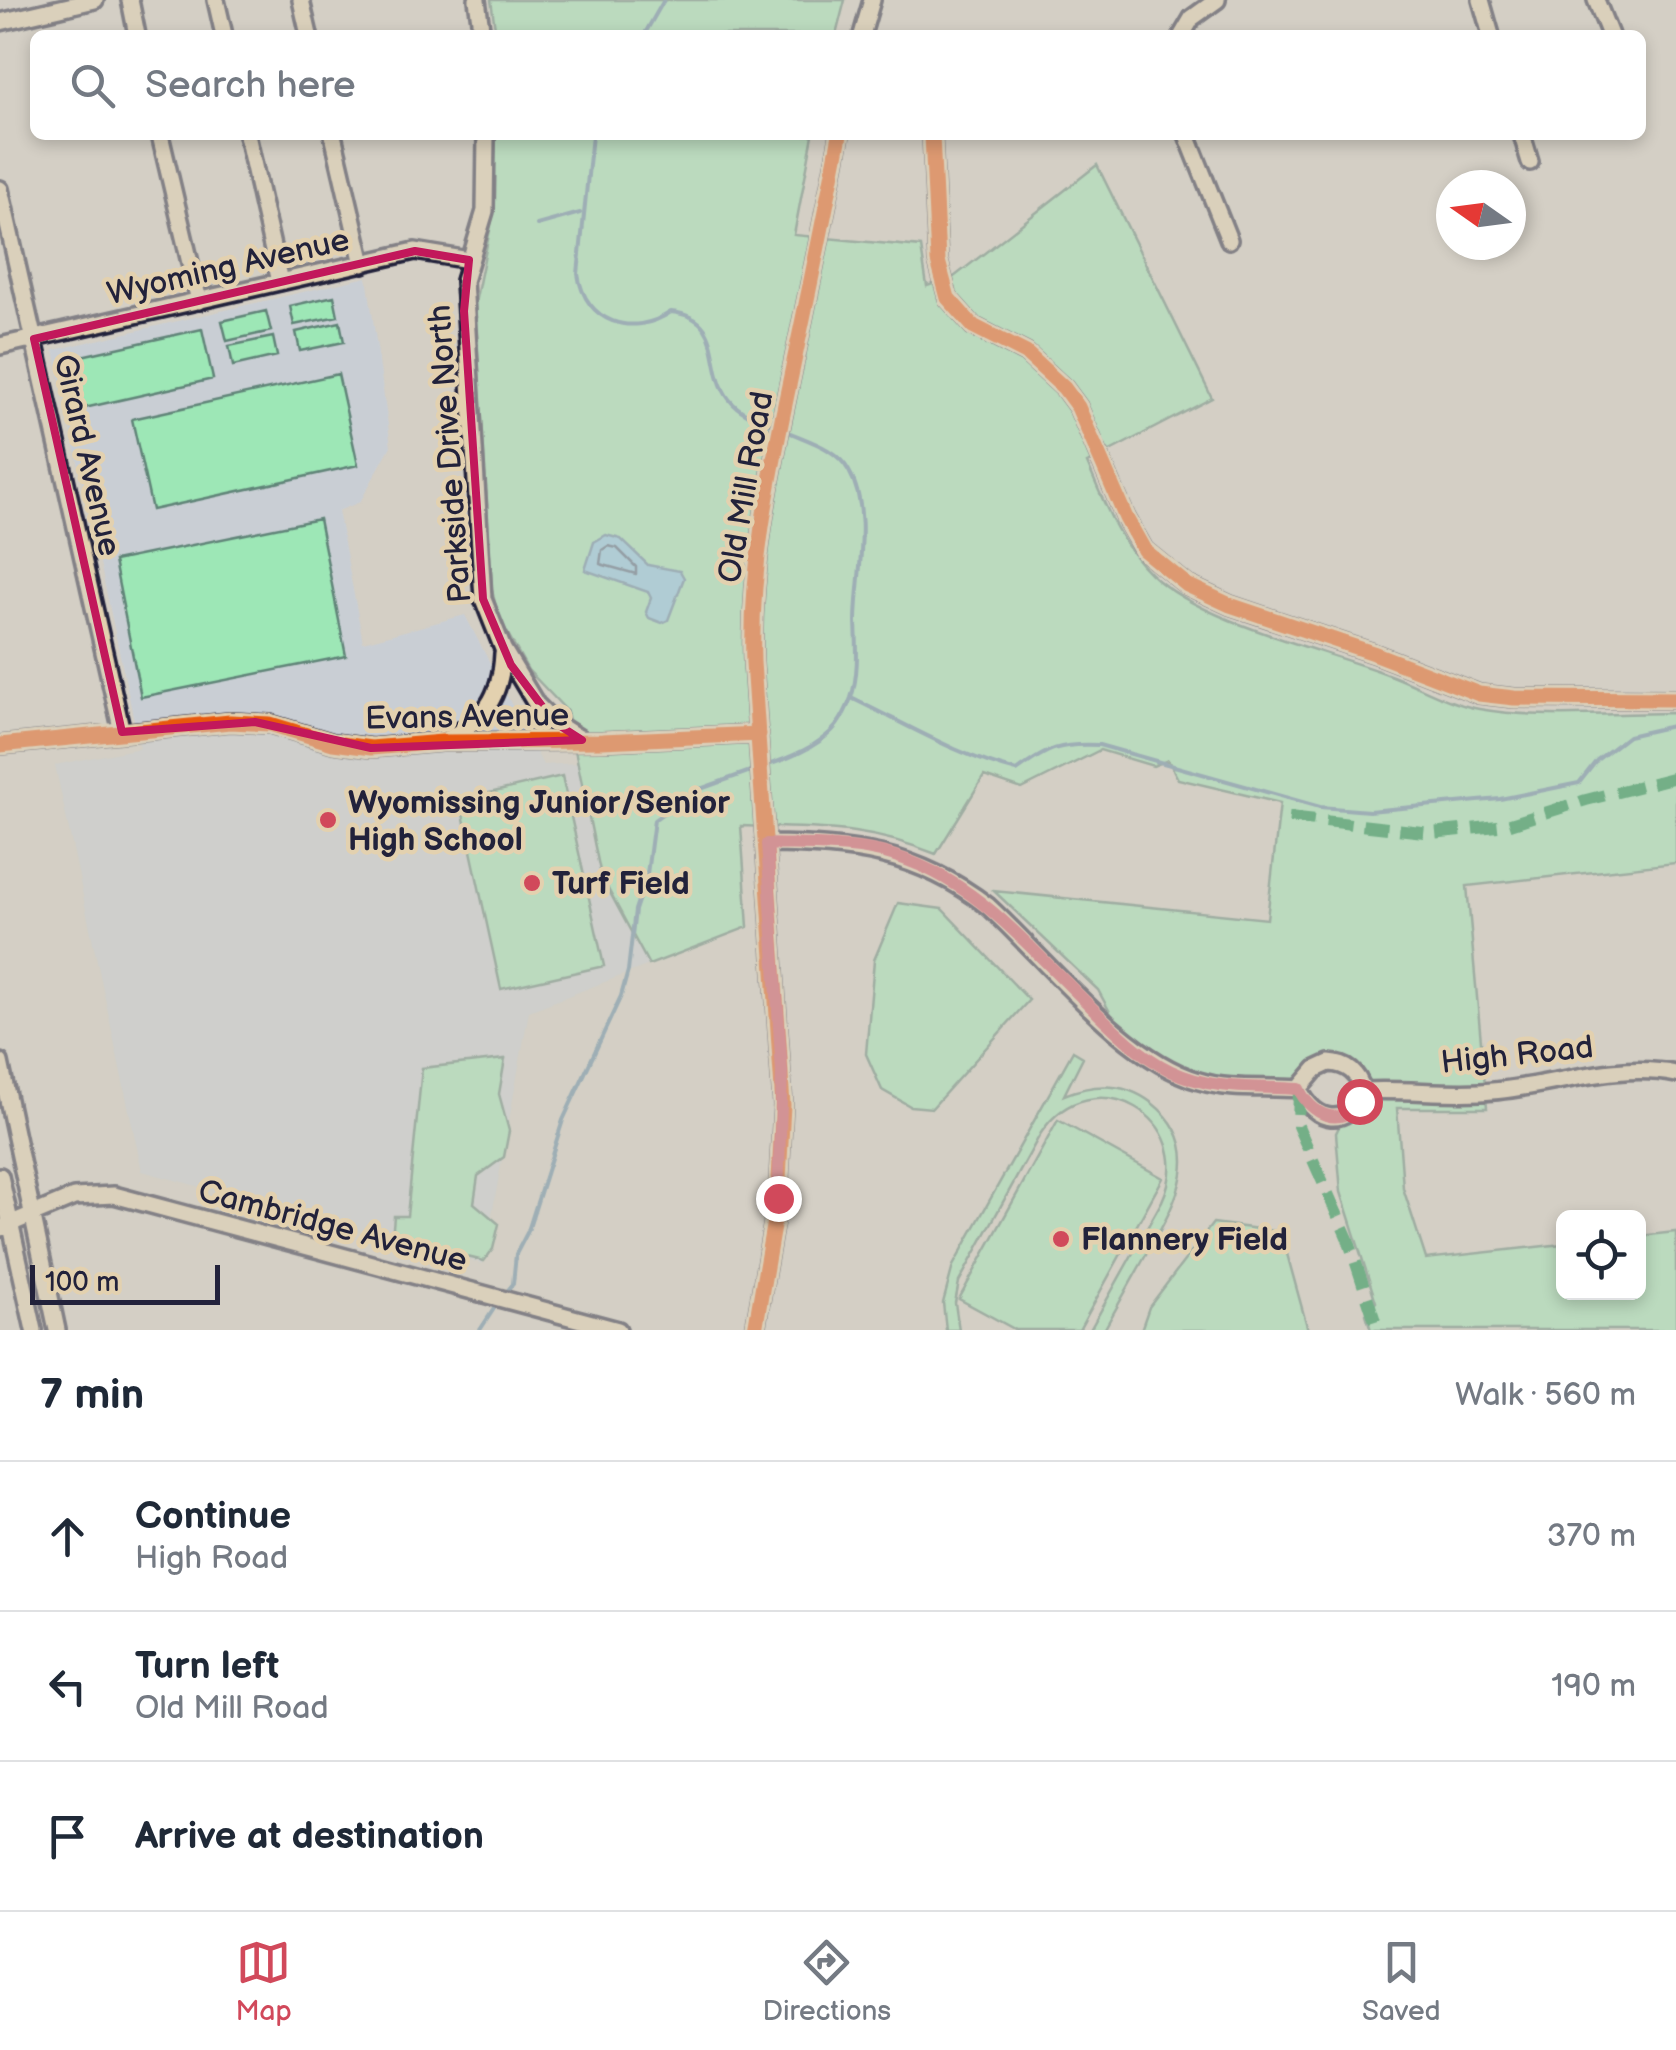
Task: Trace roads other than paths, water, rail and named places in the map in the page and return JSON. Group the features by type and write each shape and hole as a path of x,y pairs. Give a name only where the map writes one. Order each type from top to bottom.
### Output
{"street":[{"path":"0,22 95,0"},
{"path":"130,0 136,30"},
{"path":"216,0 223,30"},
{"path":"301,0 309,30"},
{"path":"476,0 481,30"},
{"path":"863,30 872,0"},
{"path":"1185,30 1192,18 1218,0"},
{"path":"1480,0 1489,30"},
{"path":"1596,0 1608,30"},
{"path":"161,140 198,301"},
{"path":"248,140 280,282"},
{"path":"334,140 363,264"},
{"name":"Parkside Drive North","path":"486,140 485,211 464,281 480,576 486,611 503,649 536,704 554,722 582,740"},
{"name":"Old Mill Road","path":"755,1330 778,1198 782,1072 753,597 776,441 839,140"},
{"path":"932,140 938,261 948,298 972,326 1026,353 1064,388 1078,407 1144,550 1187,584 1230,606 1373,653 1479,694 1514,698 1676,699"},
{"path":"1189,140 1229,240"},
{"path":"1523,140 1530,162"},
{"name":"Girard Avenue","path":"0,189 122,732"},
{"name":"Wyoming Avenue","path":"0,346 426,251 469,260"},
{"path":"442,742 468,728 488,708 502,679 503,649"},
{"name":"Evans Avenue","path":"0,745 254,722 352,746 390,748 442,742 759,734"},
{"path":"767,844 868,849 926,867 988,906 1148,1058 1217,1085 1299,1089"},
{"path":"0,1062 57,1330"},
{"path":"1329,1063 1344,1064 1356,1074 1364,1091 1354,1109 1343,1117 1327,1117 1304,1102 1299,1089 1316,1069 1329,1063"},
{"name":"High Road","path":"1364,1091 1482,1092 1616,1072 1676,1074"},
{"path":"0,1176 5,1226 34,1330"},
{"name":"Cambridge Avenue","path":"5,1226 74,1197 114,1195 618,1330"}],"water":[{"path":"606,535 621,539 648,565 680,571 684,578 668,620 662,623 649,618 648,592 585,570 594,542"}],"waterway":[{"path":"647,30 664,0"},
{"path":"591,140 578,274 590,304 612,321 626,324 641,324 671,312 700,323 712,345 717,372 729,399 745,413 777,427"},
{"path":"537,225 580,213"},
{"path":"765,766 804,750 831,732 850,701 856,670 862,525 856,488 837,456 786,431"},
{"path":"851,698 953,748 1017,771 1055,749 1099,745 1320,807 1369,811 1500,799 1579,783 1597,760 1628,736 1676,725"},
{"path":"503,1296 513,1284 516,1254 528,1231 563,1120 621,996 635,910 647,874 654,820 692,792 756,769"},
{"path":"480,1330 497,1304"}],"place":[{"name":"Wyomissing Junior/Senior High School","path":"328,820"},
{"name":"Turf Field","path":"532,883"},
{"name":"Flannery Field","path":"1061,1239"}]}
